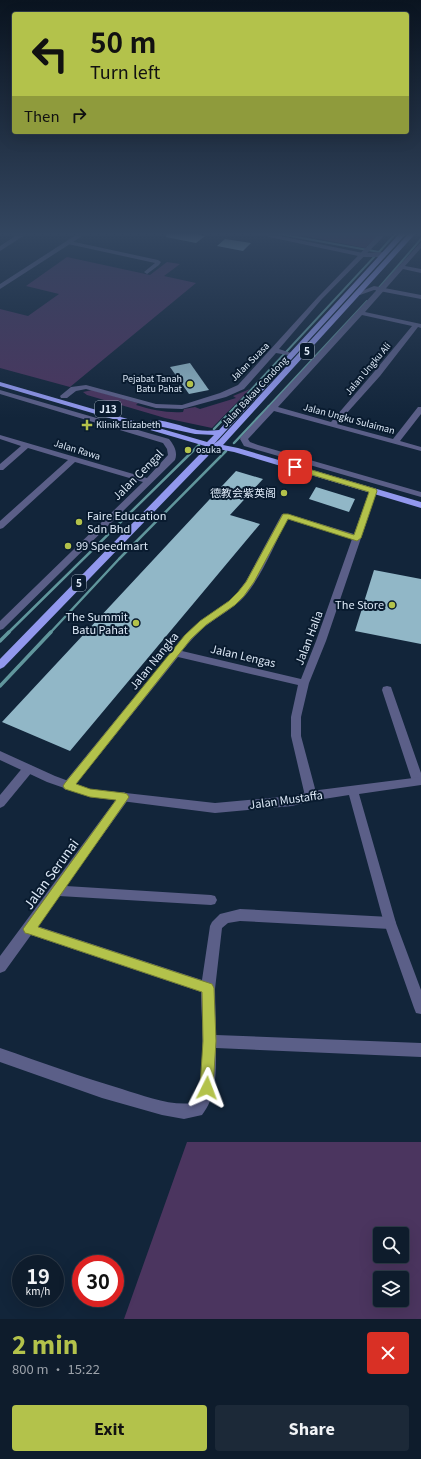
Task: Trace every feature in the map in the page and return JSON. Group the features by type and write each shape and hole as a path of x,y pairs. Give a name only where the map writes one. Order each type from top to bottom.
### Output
{"main road":[{"name":"Jalan Bakau Condong","path":"216,443 221,432 284,353 342,295"},
{"name":"Jalan Bakau Condong","path":"0,664 359,295"},
{"name":"J13","path":"0,377 152,422 235,450 421,504"},
{"name":"J13","path":"0,384 216,443"},
{"path":"152,422 169,424 211,434 221,432"}],"street":[{"name":"Jalan Suasa","path":"64,396 74,389 86,387 156,406 182,407 192,406 223,395 241,387 284,353 316,303 325,295"},
{"path":"374,295 360,313 244,439 247,444 255,447 421,495"},
{"path":"408,295 421,297"},
{"path":"360,313 418,325"},
{"name":"Jalan Ungku Ali","path":"332,424 418,325"},
{"name":"Jalan Cengal","path":"0,392 166,441 172,451 172,458 0,627"},
{"name":"Jalan Ungku Sulaiman","path":"272,408 421,449"},
{"path":"395,442 421,409"},
{"name":"Jalan Rawa","path":"0,437 147,481"},
{"path":"0,468 27,445"},
{"path":"0,526 72,459"},
{"name":"Jalan Halia","path":"311,796 295,727 304,683 321,641 373,491"},
{"name":"Jalan Nangka","path":"68,786 188,637 203,623 232,603 241,594 250,582 285,516 357,538"},
{"name":"Jalan Lengas","path":"176,653 304,683"},
{"path":"387,690 420,781"},
{"name":"Jalan Mustaffa","path":"0,755 68,786 90,793 222,808 292,801 311,796 420,781"},
{"path":"0,803 28,769"},
{"path":"353,791 390,923 421,1008"},
{"name":"Jalan Serunai","path":"0,967 124,797"},
{"path":"56,891 211,900"},
{"path":"0,1055 144,1104 185,1112 196,1110 204,1101 207,1088 209,1041 208,988 216,943 216,926 224,918 240,915 390,923"},
{"path":"29,929 208,988"},
{"path":"209,1041 421,1050"}],"shaded area":[{"path":"58,295 182,295 70,387 0,368 0,309 28,316"},
{"path":"250,389 212,428 165,418 87,395 83,392 92,390 138,403 136,405 148,408 165,412 183,412 184,409 195,407 200,409 236,398 233,396"},
{"path":"187,1142 421,1142 421,1319 124,1319"}],"building":[{"path":"190,363 209,390 189,394 170,367"},
{"name":"The Summit Batu Pahat","path":"236,471 263,479 230,515 260,524 70,751 2,722"},
{"path":"316,487 355,499 349,512 309,499"},
{"name":"The Store","path":"374,570 421,579 421,644 355,631"}],"waterway":[{"path":"235,407 339,295"},
{"path":"268,407 367,301"},
{"path":"214,429 236,406"},
{"path":"234,443 269,406"},
{"path":"8,633 199,445"},
{"path":"50,633 119,559 226,451"},
{"path":"0,686 51,632"},
{"path":"0,641 8,633"}],"place":[{"name":"Pejabat Tanah Batu Pahat","path":"190,384"},
{"name":"Klinik Elizabeth","path":"87,425"},
{"name":"osuka","path":"188,450"},
{"name":"德教会紫英阁","path":"284,493"},
{"name":"Faire Education Sdn Bhd","path":"79,522"},
{"name":"99 Speedmart","path":"68,546"},
{"name":"The Store","path":"392,605"},
{"name":"The Summit Batu Pahat","path":"136,623"}],"route":[{"path":"207,1088 209,1041 208,988 29,929 124,797 90,793 68,786 188,637 203,623 232,603 241,594 250,582 285,516 320,528 357,538 373,491 295,467"}]}
